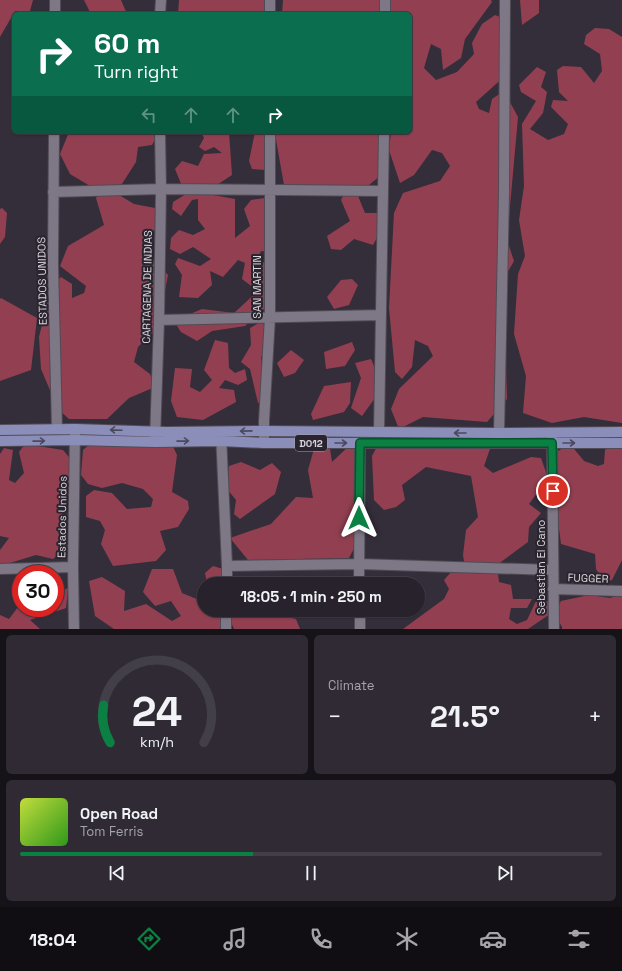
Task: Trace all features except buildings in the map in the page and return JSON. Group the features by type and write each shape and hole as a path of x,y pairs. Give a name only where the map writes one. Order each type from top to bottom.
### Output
{"main road":[{"name":"D012","path":"0,430 75,429 155,431 221,436 264,443 360,443 552,438 622,432"},
{"name":"D012","path":"0,441 75,440 155,442 264,431 499,433 622,443"}],"street":[{"path":"55,12 56,0"},
{"path":"160,0 160,12"},
{"path":"270,0 270,12"},
{"path":"385,12 386,0"},
{"path":"499,433 504,202 505,0"},
{"name":"ESTADOS UNIDOS","path":"54,134 53,264 57,429"},
{"name":"CARTAGENA DE INDIAS","path":"155,442 159,320 161,189 160,134"},
{"name":"SAN MARTIN","path":"264,443 270,317 270,134"},
{"path":"380,432 384,134"},
{"path":"53,192 161,189 383,191"},
{"path":"159,320 381,314"},
{"name":"Estados Unidos","path":"74,629 73,567 75,429"},
{"path":"221,436 227,577"},
{"name":"Sebastian El Cano","path":"552,438 554,629"},
{"path":"359,577 360,443"},
{"path":"227,566 359,564 553,570"},
{"path":"0,569 73,567"},
{"name":"FUGGER","path":"553,589 622,591"},
{"path":"226,617 226,629"},
{"path":"360,617 360,629"}],"shaded area":[{"path":"0,0 33,0 30,11 12,12 12,16 0,37"},
{"path":"84,0 121,0 126,12 90,12"},
{"path":"179,0 274,0 276,12 178,12"},
{"path":"283,0 382,0 380,12 282,12"},
{"path":"388,0 491,0 492,2 465,39 461,58 443,70 441,49 431,44 424,68 436,80 457,72 474,54 472,43 482,24 495,15 505,19 503,44 510,57 506,75 476,102 479,109 489,113 492,99 504,91 518,117 507,240 514,261 506,275 504,299 507,399 487,422 423,417 399,429 391,409 399,389 433,356 428,346 415,340 412,367 402,379 395,372 389,308 394,213 403,193 440,181 450,166 442,153 432,150 414,175 400,183 389,150 391,134 412,134 412,12 387,12"},
{"path":"520,0 539,0 539,13 522,25"},
{"path":"595,28 609,29 622,37 622,423 584,417 552,423 523,413 526,376 514,334 518,274 525,256 519,220 524,186 522,124 536,101 521,92 519,85 537,67 546,72 541,87 547,92 543,113 530,129 548,140 564,134 568,124 551,107 553,100 568,101 559,92 557,70 563,66 581,67 594,83 602,71 600,54 584,44 586,35"},
{"path":"68,134 156,134 156,138 152,145 138,147 136,162 120,187 90,186 70,174 60,154"},
{"path":"202,134 229,134 232,175 206,192 182,186 175,169 182,161 198,166 204,154 222,153 214,147 205,151 199,147 204,138"},
{"path":"255,134 267,134 267,170 252,169 249,161"},
{"path":"275,134 383,134 380,176 364,189 303,191 284,185"},
{"path":"191,191 235,199 235,238 250,226 244,209 251,200 265,198 271,252 261,251 256,261 273,264 272,302 245,326 212,331 197,341 181,332 177,326 183,317 202,309 234,313 258,291 242,279 245,263 238,260 223,277 210,271 212,285 198,298 179,297 182,275 175,264 178,258 200,266 211,259 193,247 180,254 170,249 171,238 179,230 193,235 205,229 198,220 198,199 192,200 181,216 172,209 173,202"},
{"path":"100,192 114,192 134,204 155,208 160,223 146,240 153,259 168,275 158,327 138,347 134,362 150,374 155,387 129,398 107,419 69,419 58,409 41,369 39,337 51,288 61,277 72,284 72,298 84,293 86,286 60,266 68,246 104,225 96,198"},
{"path":"344,194 358,196 365,213 382,213 384,225 373,245 354,239 341,250 331,249 327,236 350,221 341,200"},
{"path":"2,208 7,213 5,237 0,244 0,209"},
{"path":"352,279 358,285 349,305 334,309 327,297 341,280"},
{"path":"1,298 37,318 31,370 0,381 0,299"},
{"path":"262,321 274,343 261,357 262,367 272,377 267,398 258,403 250,369 241,362 251,345 250,328"},
{"path":"215,340 228,343 229,368 235,373 245,369 247,380 238,385 225,380 219,388 234,390 236,402 203,420 177,417 171,401 175,368 192,369 190,387 200,392 212,380 204,370"},
{"path":"352,342 355,350 345,366 326,369 324,352"},
{"path":"291,350 304,360 295,373 284,377 277,363"},
{"path":"371,359 380,380 380,391 362,416 351,408 361,378 355,363"},
{"path":"351,382 350,403 344,412 313,420 311,414 324,386"},
{"path":"169,438 177,455 172,492 188,501 189,509 178,527 160,531 166,550 156,561 113,566 101,544 105,530 100,521 86,517 86,496 94,490 112,493 127,509 151,507 153,499 143,489 122,483 102,488 88,484 81,475 83,450 91,443"},
{"path":"394,438 429,444 491,446 484,466 493,473 531,457 541,458 548,478 529,504 541,513 529,527 528,542 497,565 465,567 463,555 466,530 478,517 471,476 426,467 402,485 405,500 396,507 384,510 374,500 372,456 380,441"},
{"path":"622,441 622,560 612,580 604,581 596,569 595,554 561,544 557,514 564,492 554,482 553,454 570,444 584,461 598,466 604,464 605,450 616,442"},
{"path":"316,442 329,442 332,462 352,443 363,459 354,488 361,502 363,531 349,558 248,560 230,538 271,524 296,497 313,498 308,470"},
{"path":"25,444 63,450 73,462 74,496 63,512 67,547 53,559 36,555 0,566 0,550 9,538 0,536 0,454 4,448 13,450 9,480 15,483 24,473 19,452"},
{"path":"241,462 260,470 272,463 281,472 275,494 240,519 234,514 236,500 227,489 229,466"},
{"path":"213,566 223,569 226,577 206,577 205,573"},
{"path":"152,569 173,569 182,593 197,599 197,617 225,617 226,629 114,629 95,616 89,581 102,577 125,591 124,611 146,604 172,621 181,616 171,601 155,606 143,592"},
{"path":"451,572 498,574 499,582 511,585 513,599 532,599 527,608 511,608 509,619 517,624 527,620 537,599 550,602 553,612 528,629 403,629 419,617 425,617 425,613 444,599 449,589 444,580"},
{"path":"68,588 66,608 64,609 64,590"},
{"path":"622,594 622,629 562,629 555,614 561,601 589,595 610,598"},
{"path":"0,615 9,619 12,615 12,617 39,617 30,620 40,629 0,629"},
{"path":"230,617 288,617 296,619 300,629 234,629"}],"route":[{"path":"359,518 360,443 552,443 553,491"}]}
